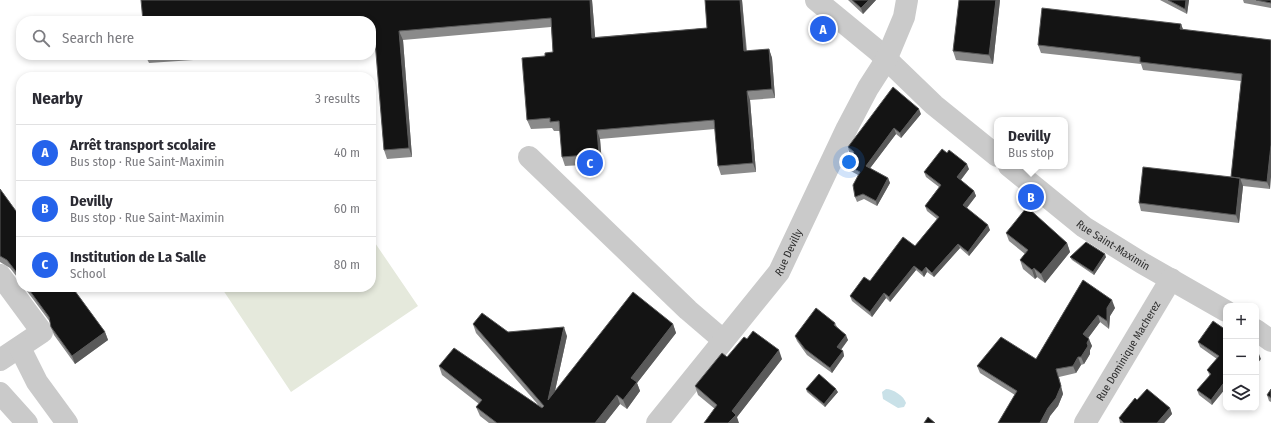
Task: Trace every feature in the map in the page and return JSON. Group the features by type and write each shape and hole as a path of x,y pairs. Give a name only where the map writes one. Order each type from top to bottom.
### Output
{"street":[{"path":"816,0 878,51 934,105 994,154"},
{"name":"Rue Devilly","path":"657,423 779,272 847,128 868,88 886,60 904,17 906,0"},
{"path":"530,157 688,310 724,340"},
{"name":"Rue Saint-Maximin","path":"1013,169 1084,227 1223,309"},
{"path":"0,275 42,332 0,360"},
{"name":"Rue Dominique Macherez","path":"1086,423 1171,279"},
{"path":"1259,332 1271,341"},
{"path":"20,348 37,382 67,423"},
{"path":"0,392 27,423"}],"shaded area":[{"path":"376,244 418,306 291,392 224,292 376,292"}],"water":[{"path":"886,389 901,395 906,403 904,407 898,408 883,399 882,392"}],"building":[{"path":"141,0 590,0 592,38 707,28 705,0 740,0 744,51 769,49 772,89 747,91 753,163 718,166 714,120 597,130 599,154 562,157 559,121 550,122 550,118 527,120 522,58 545,56 545,53 553,52 551,18 399,31 409,148 384,150 376,53 376,16 143,16"},
{"path":"852,0 869,0 861,8"},
{"path":"959,0 996,0 989,55 953,51"},
{"path":"1168,0 1186,0 1185,9"},
{"path":"1256,0 1271,0 1271,3"},
{"path":"1042,8 1181,24 1180,29 1271,40 1271,145 1267,182 1231,177 1242,74 1140,62 1140,57 1038,45"},
{"path":"893,87 919,109 900,133 894,128 866,166 888,178 876,201 863,194 855,197 853,185 860,172 847,165 854,152 848,147"},
{"path":"942,149 947,153 949,150 967,164 957,177 974,191 963,205 988,225 968,252 958,244 932,273 926,267 922,272 914,266 889,297 884,293 870,312 850,296 864,277 870,281 903,237 915,246 939,217 925,206 941,185 924,172"},
{"path":"1143,167 1240,178 1236,215 1139,203"},
{"path":"0,189 16,211 16,272 7,260 0,256"},
{"path":"1027,207 1067,243 1041,274 1034,268 1032,270 1020,260 1028,250 1006,233"},
{"path":"1086,242 1105,254 1093,272 1070,257"},
{"path":"1083,280 1112,300 1107,308 1107,321 1098,315 1083,334 1089,339 1087,343 1088,346 1081,357 1078,357 1073,366 1056,369 1061,386 1056,398 1048,408 1040,423 998,423 1017,391 977,366 1001,337 1036,359"},
{"path":"31,292 76,292 105,332 72,356 51,327 49,317"},
{"path":"633,292 673,324 631,378 637,382 623,400 617,395 595,423 497,423 476,407 482,400 439,366 454,348 542,408 544,406 473,324 482,313 508,332 564,327 548,400"},
{"path":"816,308 835,323 834,325 846,335 837,347 843,351 830,368 805,349 795,336"},
{"path":"1213,321 1223,328 1223,384 1211,400 1197,390 1211,374 1207,370 1219,356 1198,342"},
{"path":"753,331 779,350 732,411 736,415 728,423 704,423 717,405 695,386 722,353 727,357 744,337 747,339"},
{"path":"819,374 836,389 824,404 806,389"},
{"path":"1147,389 1170,408 1157,423 1124,423 1119,418 1135,398 1137,400"},
{"path":"1271,389 1271,398 1267,395"},
{"path":"928,417 935,423 924,423"}],"place":[{"name":"Arrêt transport scolaire","path":"823,29"},
{"name":"Institution de La Salle","path":"590,163"},
{"name":"Devilly","path":"1031,197"}]}
